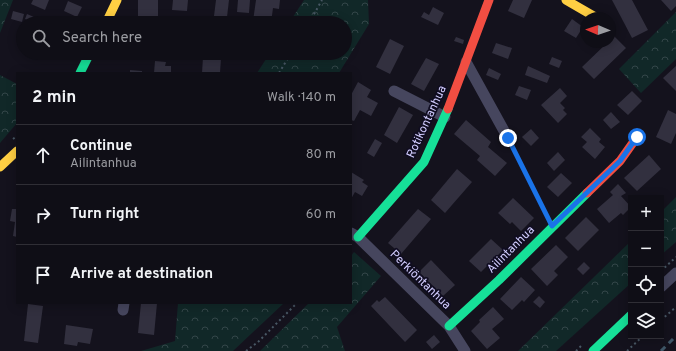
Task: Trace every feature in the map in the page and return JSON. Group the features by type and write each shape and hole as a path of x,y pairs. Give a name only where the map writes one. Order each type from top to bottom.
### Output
{"street":[{"path":"109,16 117,0"},
{"name":"Rotikontanhua","path":"354,235 424,162 445,117 489,0"},
{"path":"566,0 587,12"},
{"path":"80,72 86,60"},
{"path":"466,62 508,138"},
{"path":"394,91 445,117"},
{"name":"Ailintanhua","path":"449,326 499,280 552,226 620,161 637,137"},
{"path":"0,167 16,152"},
{"name":"Perkiöntanhua","path":"354,235 449,326 465,351"},
{"path":"664,284 676,273"},
{"path":"593,351 628,318"}],"path":[{"path":"314,16 322,0"},
{"path":"280,72 287,60"},
{"path":"508,138 552,226"},
{"path":"664,268 676,257"},
{"path":"246,351 258,342 296,304"},
{"path":"664,317 676,307"},
{"path":"627,351 640,339"}],"green space":[{"path":"0,0 13,0 0,33"},
{"path":"304,0 368,0 369,24 352,52 352,16 294,16"},
{"path":"676,12 676,59 641,93 619,69"},
{"path":"265,60 347,60 340,72 258,72"},
{"path":"0,75 16,83 16,124 0,143"},
{"path":"676,197 676,242 664,252 664,231 664,209"},
{"path":"628,244 628,286 556,351 518,351"},
{"path":"354,252 381,276 337,327 345,351 260,351 308,304 352,304 352,255"},
{"path":"178,304 283,304 233,351 141,351 175,341"}],"building":[{"path":"33,0 49,0 45,10 31,4"},
{"path":"138,0 158,0 158,16 138,16"},
{"path":"173,0 188,0 187,11 172,10"},
{"path":"216,0 229,0 227,16 214,16"},
{"path":"238,0 250,0 249,13 237,12"},
{"path":"256,0 280,0 279,9 273,8 272,16 254,16"},
{"path":"513,0 532,0 524,18 508,11"},
{"path":"612,0 632,0 648,30 632,38"},
{"path":"661,0 676,0 676,6 671,11"},
{"path":"68,1 82,7 78,16 64,11"},
{"path":"433,7 444,13 438,25 421,17 424,12 429,15"},
{"path":"13,11 24,14 24,16 16,16 16,20 11,19"},
{"path":"572,19 580,25 580,32 576,38 564,31"},
{"path":"456,37 464,40 463,44 454,41"},
{"path":"616,38 626,48 594,79 582,67 602,48 616,48"},
{"path":"390,39 404,46 390,74 376,67"},
{"path":"496,43 512,48 508,59 492,53"},
{"path":"552,57 562,61 559,68 549,64"},
{"path":"426,58 439,64 424,91 411,84"},
{"path":"203,60 221,60 220,72 202,72"},
{"path":"155,61 166,62 165,66 171,66 171,72 154,72"},
{"path":"528,66 550,76 547,83 525,75"},
{"path":"676,66 676,91 663,78"},
{"path":"489,68 501,74 498,80 486,75"},
{"path":"130,70 142,71 142,72 130,72"},
{"path":"358,82 371,90 367,97 378,103 371,116 360,110 354,121 352,120 352,93"},
{"path":"519,86 531,90 527,100 515,95"},
{"path":"560,88 567,96 560,103 565,108 563,110 567,114 558,123 541,105"},
{"path":"632,91 642,101 628,115 617,105"},
{"path":"399,107 413,115 397,143 384,135"},
{"path":"668,110 676,114 676,133 671,144 656,137"},
{"path":"611,112 620,122 611,129 603,120"},
{"path":"466,120 491,142 488,147 507,163 495,176 477,160 480,156 454,134"},
{"path":"590,128 601,139 599,142 605,147 595,159 582,147 587,142 581,137"},
{"path":"531,129 539,138 531,146 522,137"},
{"path":"375,139 382,143 374,157 367,153"},
{"path":"558,152 565,160 554,171 547,163"},
{"path":"649,155 661,169 637,191 624,178"},
{"path":"457,169 472,182 445,213 431,200"},
{"path":"352,173 364,180 362,182 368,186 362,196 355,192 352,197"},
{"path":"561,173 572,183 558,197 547,187"},
{"path":"618,184 626,193 621,196 628,204 628,210 623,215 621,213 609,223 597,209 613,195 610,192"},
{"path":"513,198 534,218 521,231 512,222 510,224 498,213"},
{"path":"12,209 16,209 16,237 13,236 15,222 10,221"},
{"path":"418,209 431,219 401,254 388,243"},
{"path":"586,217 599,230 578,251 565,238"},
{"path":"491,239 503,250 481,272 469,261"},
{"path":"556,245 568,257 554,271 558,275 547,286 531,269"},
{"path":"431,260 455,285 443,296 419,272"},
{"path":"584,262 590,268 583,275 577,269"},
{"path":"521,277 535,290 524,302 522,300 512,310 500,299"},
{"path":"539,296 545,302 540,308 533,302"},
{"path":"385,297 417,330 405,342 371,306 377,300 379,302"},
{"path":"28,304 43,306 38,343 24,341"},
{"path":"141,304 157,304 154,335 138,333"},
{"path":"493,307 504,319 492,329 500,338 487,349 471,331 480,322 479,320"},
{"path":"66,325 93,329 90,344 78,342 77,346 64,344"},
{"path":"434,335 440,342 432,349 426,342"}],"railway":[{"path":"661,351 676,336"}],"traffic: fast":[{"path":"80,72 86,60"},
{"path":"358,237 424,162 448,109"},
{"path":"449,326 499,280 587,193"},
{"path":"593,351 628,318"}],"traffic: slow":[{"path":"109,16 117,0"},
{"path":"566,0 587,12"},
{"path":"0,167 16,152"}],"traffic: jam":[{"path":"448,109 489,0"},
{"path":"587,193 620,161 637,137"}],"route":[{"path":"508,138 552,226 620,161 637,137"}]}
